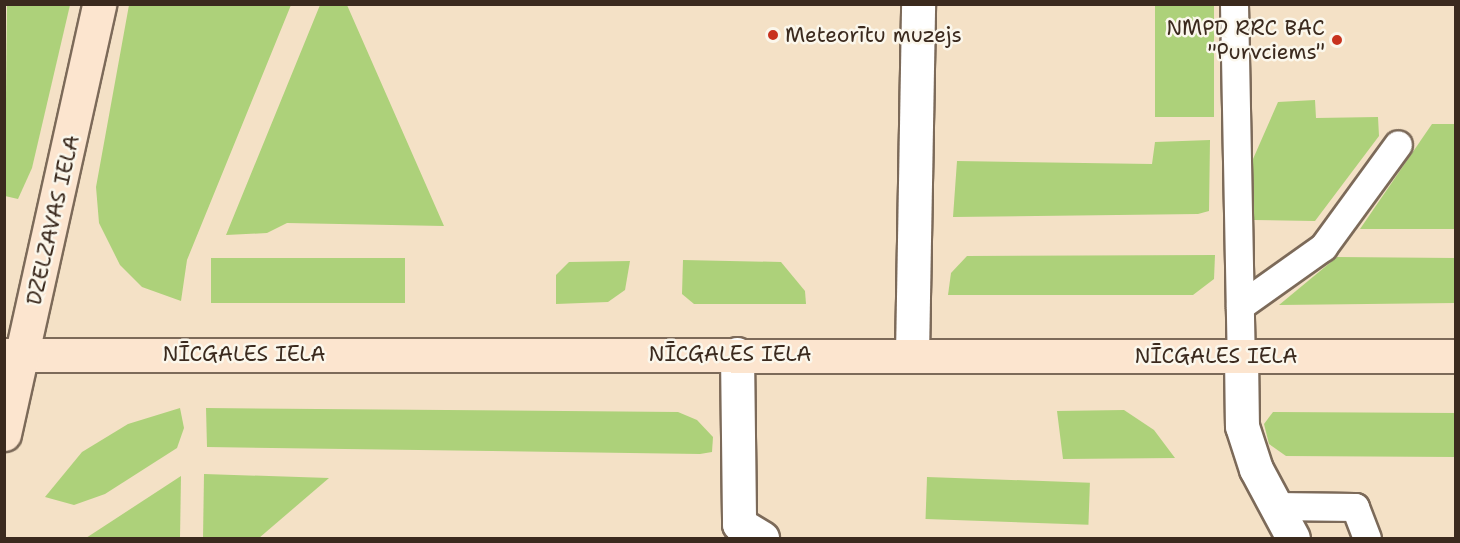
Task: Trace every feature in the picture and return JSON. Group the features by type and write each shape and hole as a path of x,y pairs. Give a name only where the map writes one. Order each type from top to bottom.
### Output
{"street":[{"name":"DZELZAVAS IELA","path":"4,434 13,355 99,4"},
{"path":"912,355 918,4"},
{"path":"737,354 739,524 762,538"},
{"name":"NĪCGALES IELA","path":"13,355 1455,356"},
{"path":"1240,356 1242,426 1256,469 1293,538"}],"lane":[{"path":"1234,4 1240,356"},
{"path":"1240,306 1323,247 1398,144"},
{"path":"1275,506 1355,507 1367,538"}],"green space":[{"path":"7,5 70,5 32,168 18,199 5,196"},
{"path":"129,5 291,5 187,260 181,301 142,287 120,265 99,223 96,187"},
{"path":"320,5 347,5 444,226 287,223 267,233 226,235"},
{"path":"1155,5 1214,5 1214,117 1155,117"},
{"path":"1315,100 1316,118 1378,117 1379,136 1315,221 1254,220 1244,211 1253,159 1278,102"},
{"path":"1432,124 1455,124 1455,229 1360,229"},
{"path":"1210,140 1209,211 1198,214 953,217 957,161 1152,164 1155,142"},
{"path":"1215,255 1214,279 1193,295 948,295 951,273 967,256"},
{"path":"1337,257 1455,258 1455,303 1279,305"},
{"path":"211,258 405,258 405,303 211,303"},
{"path":"683,260 781,262 805,291 806,304 694,304 682,294"},
{"path":"630,261 625,290 608,302 556,304 556,275 569,262"},
{"path":"180,408 184,428 177,448 105,494 74,505 45,497 82,452 128,424"},
{"path":"206,408 678,412 697,420 713,437 712,452 700,454 207,447"},
{"path":"1124,410 1154,430 1175,458 1063,459 1057,411"},
{"path":"1273,412 1455,413 1455,457 1286,456 1269,444 1264,424"},
{"path":"204,474 329,478 259,538 203,538"},
{"path":"181,476 180,538 86,538"},
{"path":"927,477 1090,483 1088,525 926,519"}],"place":[{"name":"Meteorītu muzejs","path":"773,35"},
{"name":"NMPD RRC BAC \"Purvciems\"","path":"1337,40"}]}
